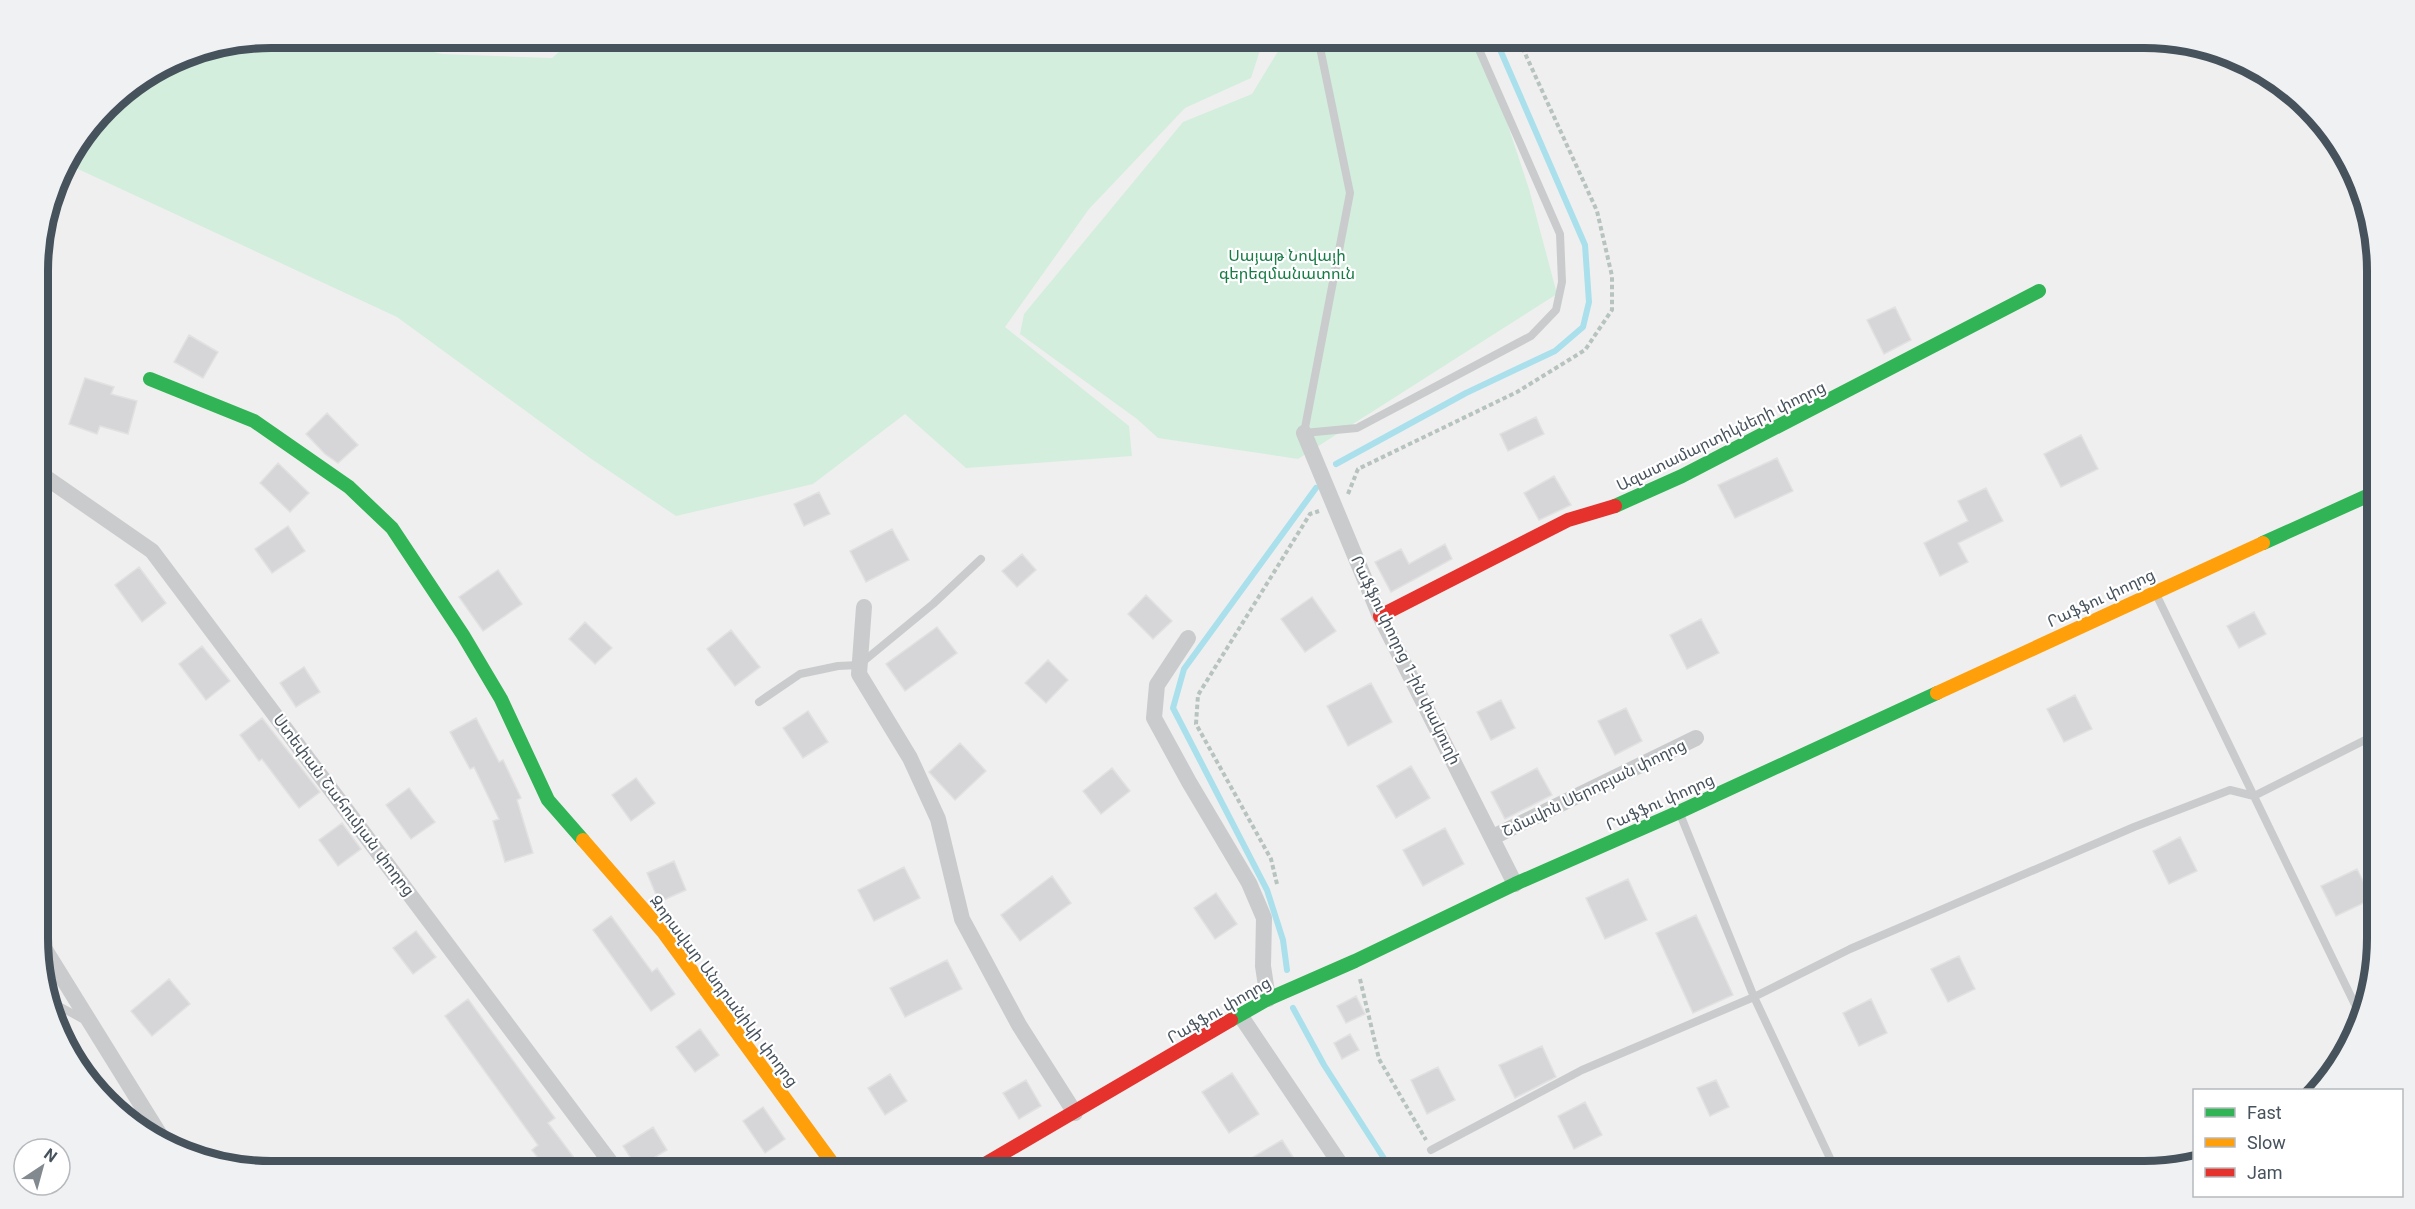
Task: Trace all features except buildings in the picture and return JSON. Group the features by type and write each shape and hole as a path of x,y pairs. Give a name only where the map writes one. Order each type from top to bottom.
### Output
{"street":[{"name":"Ազատամարտիկների փողոց","path":"1380,616 1568,520 1590,516 1642,495 1904,364 2039,291"},
{"name":"Զորավար Անդրանիկի փողոց","path":"150,379 254,421 349,487 392,528 463,635 501,699 548,800 664,933 831,1161"},
{"name":"Րաֆֆու փողոց 1-ին փակուղի","path":"1304,433 1380,616 1515,884"},
{"name":"Ստեփան Շահումյան փողոց","path":"48,477 152,550 610,1161"},
{"name":"Րաֆֆու փողոց","path":"991,1161 1268,999 2367,496"},
{"path":"864,607 859,674 910,758 938,819 962,919 1019,1025 1075,1113"},
{"path":"1188,638 1157,685 1154,718 1189,783 1249,883 1264,918 1263,966 1268,999"},
{"name":"Շմավոն Սերոբյան փողոց","path":"1493,837 1696,738"},
{"path":"48,955 156,1129"},
{"path":"1240,1015 1338,1161"}],"lane":[{"path":"1320,48 1350,193 1304,433 1357,428 1531,336 1556,310 1563,282 1560,234 1478,48"},
{"path":"759,702 800,674 838,666 859,665 933,604 981,559"},
{"path":"2155,592 2356,1007"},
{"path":"1431,1150 1582,1070 1754,997 1850,949 2134,827 2230,790 2254,796 2367,739"},
{"path":"1679,812 1754,997 1831,1161"},
{"path":"59,1006 91,1024"}],"path":[{"path":"1278,884 1271,859 1196,724 1198,694 1310,514 1334,506 1347,497 1358,469 1517,392 1585,350 1612,310 1612,276 1597,211 1523,48"},
{"path":"1355,961 1379,1059 1431,1150"}],"green space":[{"path":"256,48 415,48 442,54 552,58 564,48 1261,48 1251,78 1185,108 1089,209 1005,327 1129,426 1132,456 966,468 905,414 813,484 676,516 590,458 397,317 74,167 94,135 113,113 159,78 199,60 227,52"},
{"name":"Սայաթ Նովայի գերեզմանատուն","path":"1280,48 1482,48 1529,189 1557,294 1298,459 1158,438 1137,419 1020,334 1024,314 1183,122 1252,94"}],"waterway":[{"path":"1336,464 1466,393 1555,351 1583,327 1589,302 1585,245 1499,48"},
{"path":"1287,970 1283,940 1267,890 1173,708 1184,669 1316,488"},
{"path":"1293,1008 1324,1065 1386,1161"}],"traffic: fast":[{"path":"1615,506 1682,476 2039,291"},
{"path":"150,379 254,421 349,487 392,528 463,635 501,699 548,800 583,840"},
{"path":"2263,543 2367,496"},
{"path":"1231,1020 1268,999 1355,961 1515,884 1679,812 1937,693"}],"traffic: slow":[{"path":"1937,693 2263,543"},
{"path":"583,840 664,933 831,1161"}],"traffic: jam":[{"path":"1380,616 1568,520 1615,506"},
{"path":"990,1161 1231,1020"}]}
